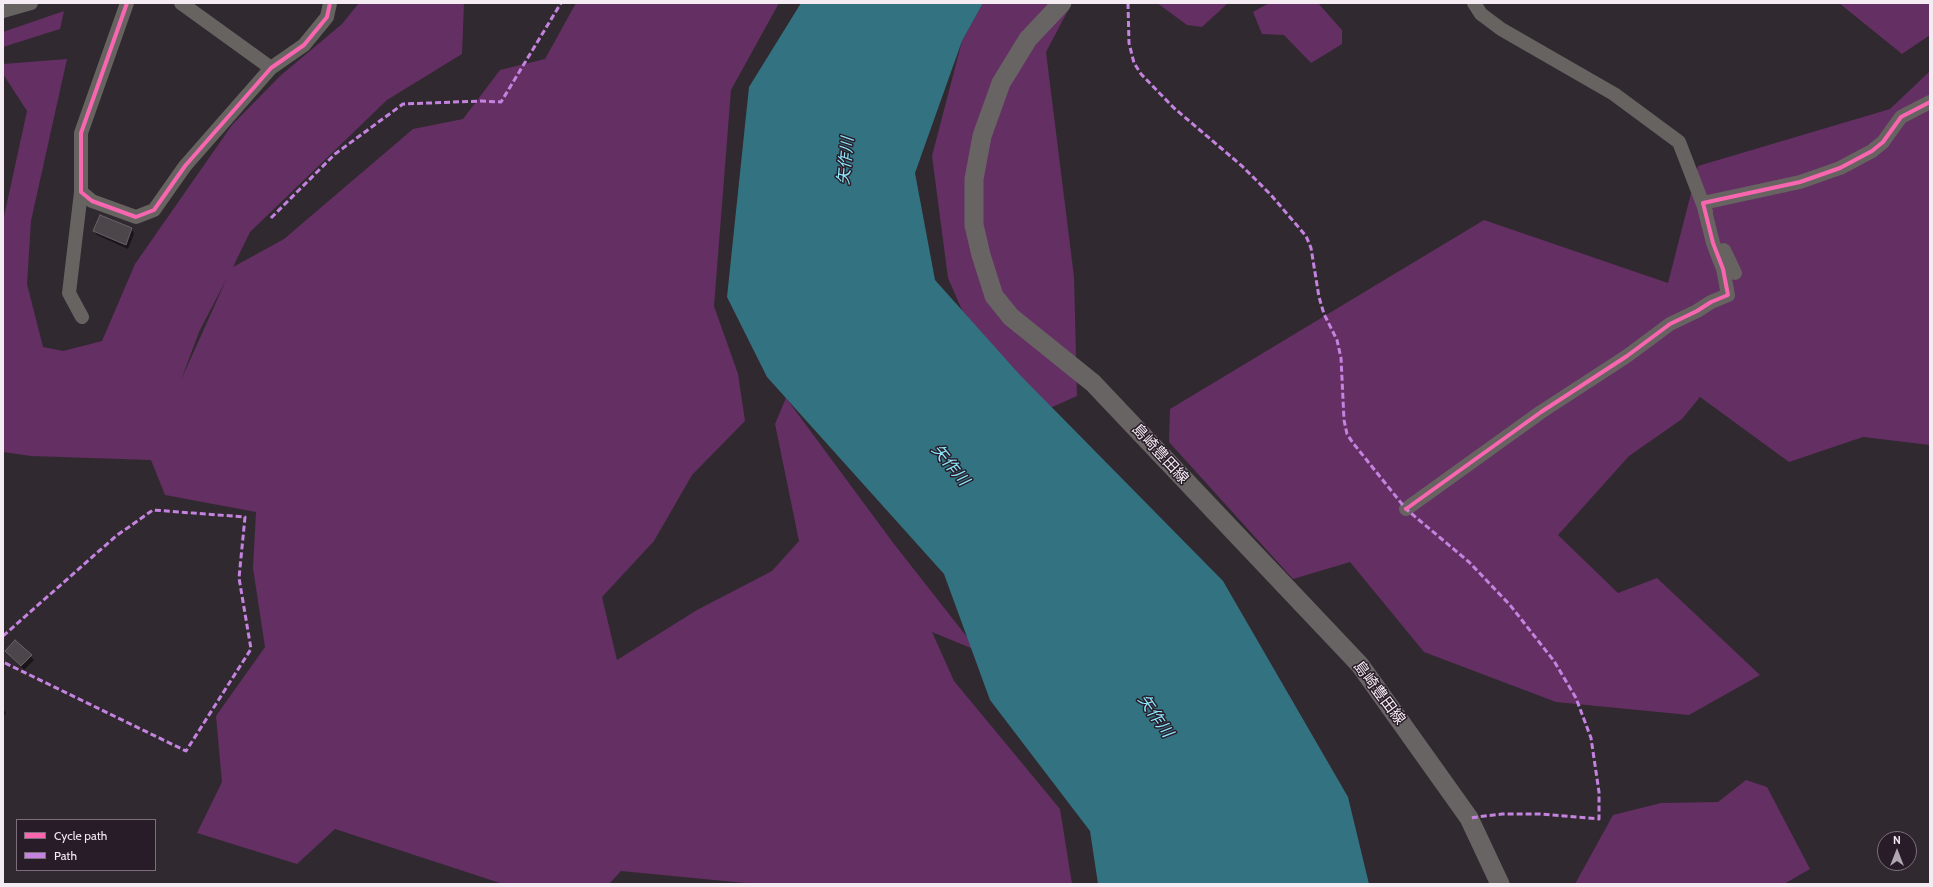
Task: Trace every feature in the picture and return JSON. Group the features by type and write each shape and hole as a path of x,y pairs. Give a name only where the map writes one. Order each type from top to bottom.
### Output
{"main road":[{"name":"島崎豊田線","path":"1062,3 1028,39 1020,51 1001,83 982,136 974,179 974,225 981,255 994,296 1011,317 1093,384 1360,665 1469,818 1500,884"}],"street":[{"path":"3,11 31,3"},
{"path":"82,316 69,293 81,192 81,133 127,3"},
{"path":"181,3 271,68"},
{"path":"81,192 92,201 136,217 154,210 185,166 271,68 304,45 327,17 330,3"},
{"path":"1474,3 1481,14 1501,29 1614,94 1679,142 1713,230 1735,273"},
{"path":"1406,509 1541,412 1627,356 1670,324 1696,312 1711,302 1728,295 1723,269 1713,243 1703,203 1800,182 1840,168 1883,142 1901,117 1930,102"}],"shaded area":[{"path":"359,3 464,3 462,54 387,100 250,232 233,267 284,239 413,129 463,119 500,70 545,59 576,3 779,3 731,90 714,306 738,374 745,421 692,475 654,541 602,597 617,660 697,610 772,571 799,541 775,424 786,398 894,544 978,651 932,632 954,681 1060,809 1072,884 756,884 621,871 609,884 503,884 335,829 297,864 197,833 222,782 216,716 265,647 253,568 256,512 165,495 151,460 31,456 3,452 3,221 27,111 3,74 3,64 67,59 31,221 27,284 43,347 63,351 102,341 135,264 232,125 280,76 342,24","holes":["227,278 181,380 199,332"]},
{"path":"983,3 1072,3 1046,52 1074,277 1077,396 1023,420 993,381 948,278 932,156 962,41"},
{"path":"1157,3 1228,3 1202,27 1187,25"},
{"path":"1269,3 1318,3 1342,30 1342,44 1311,63 1284,35 1262,34 1253,12"},
{"path":"1839,3 1930,3 1930,35 1902,54"},
{"path":"64,11 60,29 3,47 3,32"},
{"path":"1930,71 1930,445 1863,437 1789,462 1700,397 1682,419 1629,456 1558,535 1618,593 1657,578 1760,675 1689,715 1556,702 1424,652 1350,562 1293,579 1169,442 1170,409 1484,220 1668,283 1698,166 1890,109"},
{"path":"1746,780 1767,787 1810,869 1784,884 1575,884 1613,815 1661,803 1718,802"}],"water":[{"name":"矢作川","path":"801,3 983,3 962,41 915,173 935,280 1019,374 1223,581 1348,797 1369,884 1098,884 1090,831 990,700 944,574 767,377 727,297 749,87"}],"building":[{"path":"100,215 132,228 126,245 93,231"},
{"path":"15,640 32,655 21,666 5,651"}],"marked path":[{"path":"271,218 335,154 403,104 481,101 501,102 561,3"},
{"path":"1128,3 1129,43 1134,63 1141,74 1174,108 1242,166 1271,195 1306,236 1311,248 1319,297 1324,314 1337,340 1341,358 1344,420 1347,434 1406,509 1469,562 1510,605 1554,661 1576,698 1591,738 1599,792 1599,819 1540,814 1502,814 1469,818"},
{"path":"3,636 116,536 153,510 245,517 239,578 251,649 186,751 3,662"}],"cycle path":[{"path":"127,3 81,133 81,192 92,201 136,217 154,210 185,166 271,68 304,45 327,17 330,3"},
{"path":"1406,509 1541,412 1627,356 1670,324 1697,311 1711,302 1728,295 1723,269 1713,243 1703,203 1800,182 1840,168 1872,151 1883,142 1901,117 1930,102"}]}
